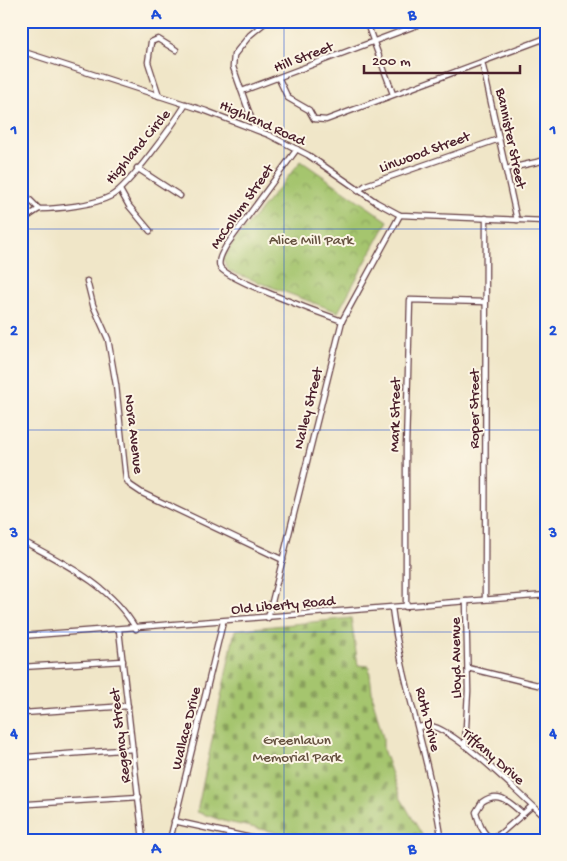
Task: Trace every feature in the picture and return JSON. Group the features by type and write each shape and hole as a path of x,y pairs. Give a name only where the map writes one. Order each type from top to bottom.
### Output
{"street":[{"path":"255,129 233,67 234,55 250,35 267,21"},
{"path":"366,21 394,94"},
{"name":"Hill Street","path":"242,91 279,79 428,21"},
{"path":"279,79 288,98 309,110 314,119 326,120 546,38"},
{"path":"159,96 148,62 151,42 158,39 176,50"},
{"name":"Highland Road","path":"21,52 186,104 255,129 297,149 358,190 400,215 546,222"},
{"name":"Bannister Street","path":"482,62 517,220"},
{"name":"Highland Circle","path":"39,210 106,199 120,190 186,104"},
{"name":"Linwood Street","path":"358,190 366,185 499,139"},
{"name":"McCollum Street","path":"297,149 226,246 219,259 219,266 222,270 240,281 342,321"},
{"path":"506,169 546,160"},
{"path":"137,168 180,196"},
{"path":"120,190 129,206 150,231"},
{"path":"21,191 39,210 21,220"},
{"name":"Nalley Street","path":"268,618 342,321 400,215"},
{"name":"Roper Street","path":"484,599 486,218"},
{"name":"Nora Avenue","path":"86,281 93,305 108,339 116,385 126,479 130,485 142,493 283,560"},
{"name":"Mark Street","path":"406,607 406,447 410,300 486,302"},
{"path":"21,540 76,569 113,600 131,619 136,628"},
{"name":"Old Liberty Road","path":"24,636 223,622 546,595"},
{"name":"Lloyd Avenue","path":"465,745 468,717 466,601"},
{"name":"Ruth Drive","path":"392,608 401,659 419,727 441,836"},
{"name":"Wallace Drive","path":"171,839 223,622"},
{"path":"21,629 24,636"},
{"name":"Regency Street","path":"119,630 143,840"},
{"path":"21,667 123,661"},
{"path":"468,668 546,686"},
{"path":"23,713 128,706"},
{"name":"Tiffany Drive","path":"419,727 431,726 439,729 465,745 546,818"},
{"path":"27,757 133,749"},
{"path":"523,814 501,796 496,796 482,802 476,812 487,837 491,838 500,834 523,814 532,806"},
{"path":"30,804 138,797"},
{"path":"174,821 258,840"},
{"path":"229,834 229,840"}],"green space":[{"name":"Alice Mill Park","path":"301,161 388,221 338,312 229,271 223,259 233,243"},
{"name":"Greenlawn Memorial Park","path":"351,618 358,665 369,666 373,700 383,738 383,749 400,797 425,840 300,840 294,836 227,822 197,812 235,630"}]}
